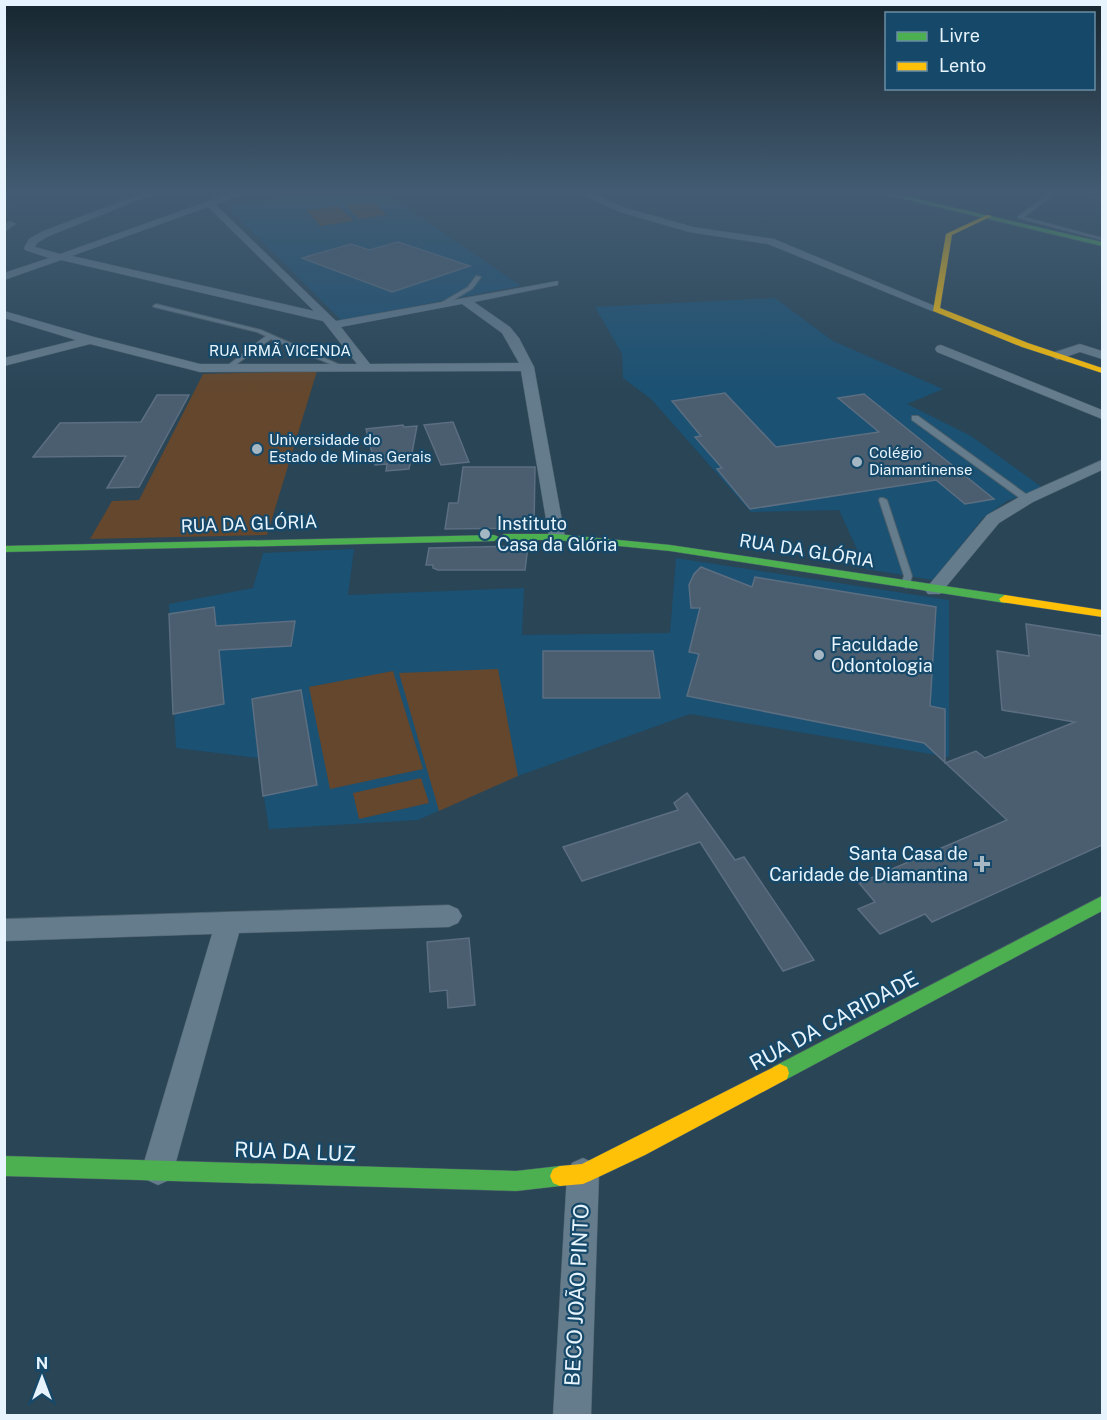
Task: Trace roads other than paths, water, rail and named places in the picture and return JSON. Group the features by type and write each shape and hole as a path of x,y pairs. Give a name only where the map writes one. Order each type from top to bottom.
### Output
{"street":[{"path":"6,275 53,259"},
{"path":"69,259 331,322 441,306 554,284"},
{"path":"267,259 331,322 366,367"},
{"path":"815,259 936,309 1102,371"},
{"path":"936,309 945,259"},
{"path":"465,301 506,330 513,338 527,367 557,537"},
{"name":"RUA IRMÃ VICENDA","path":"4,314 90,340 190,366 225,370 527,367"},
{"path":"4,362 90,340"},
{"path":"1057,356 1080,348 1102,355"},
{"path":"941,349 1102,415"},
{"path":"934,590 993,519 1027,498 1102,465"},
{"name":"RUA DA GLÓRIA","path":"4,549 557,537 670,548 1102,614"},
{"name":"RUA DA CARIDADE","path":"583,1174 638,1148 1102,903"},
{"path":"4,930 449,915"},
{"path":"158,1169 229,922"},
{"name":"RUA DA LUZ","path":"4,1166 516,1181 583,1174"},
{"name":"BECO JOÃO PINTO","path":"572,1416 583,1174"}],"lane":[{"path":"441,306 473,286 478,277"},
{"path":"156,306 259,331 344,368"},
{"path":"225,370 270,336"},
{"path":"915,418 1027,498"},
{"path":"883,500 908,576 906,585"}],"place":[{"name":"Universidade do Estado de Minas Gerais","path":"257,449"},
{"name":"Colégio Diamantinense","path":"857,462"},
{"name":"Instituto Casa da Glória","path":"485,534"},
{"name":"Faculdade Odontologia","path":"819,655"},
{"name":"Santa Casa de Caridade de Diamantina","path":"982,864"}]}
